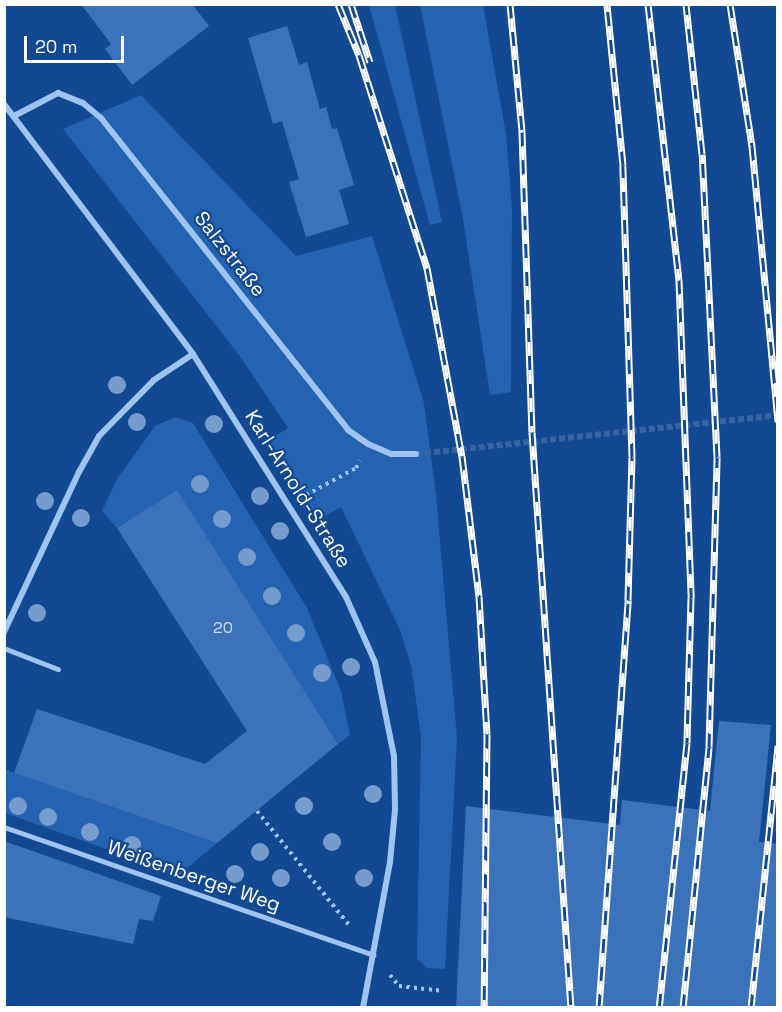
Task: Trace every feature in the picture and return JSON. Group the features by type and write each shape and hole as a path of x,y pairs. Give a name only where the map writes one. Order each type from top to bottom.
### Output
{"street":[{"name":"Salzstraße","path":"14,116 58,93 89,108 101,118 348,430 368,444 392,454 416,454"},
{"name":"Karl-Arnold-Straße","path":"4,104 193,354 346,597 375,662 387,710 394,756 395,810 390,862 363,1008"},
{"path":"4,632 79,472 99,436 125,406 154,380 193,354"},
{"name":"Weißenberger Weg","path":"4,827 373,955"}],"lane":[{"path":"4,648 58,669"}],"path":[{"path":"289,504 356,468"},
{"path":"257,811 399,986 444,991"}],"shaded area":[{"path":"369,5 395,5 442,222 430,225"},
{"path":"420,5 483,5 506,134 512,208 511,392 490,395 463,219"},
{"path":"141,95 296,256 372,236 424,403 436,495 457,738 445,969 427,968 417,958 421,736 411,665 400,630 341,507 318,520 301,506 288,483 288,470 269,440 288,428 239,355 63,129"},
{"path":"176,417 193,423 307,608 341,691 350,735 338,744 177,491 117,528 102,511 117,479 155,426"},
{"path":"5,769 217,843 179,875 5,813"}],"building":[{"path":"81,4 192,4 209,26 132,85 105,49 111,44"},
{"path":"287,26 299,65 307,62 320,109 326,107 332,129 337,128 354,185 339,190 349,224 306,237 289,182 299,179 282,121 273,124 248,38"},
{"path":"177,490 338,744 217,843 14,773 37,709 205,764 247,731 117,528"},
{"path":"719,721 771,725 759,842 777,844 777,1008 456,1008 466,806 620,825 622,800 710,811"},
{"path":"4,841 161,896 153,921 139,919 133,944 4,917"}],"tunnel":[{"path":"416,454 778,415"}],"railway":[{"path":"338,4 359,55 427,268 462,456 479,596 487,734 484,1008"},
{"path":"351,4 370,62"},
{"path":"510,4 522,132 532,432 571,1008"},
{"path":"599,1008 628,600 632,457 623,165 607,4"},
{"path":"648,4 679,280 691,598 687,743 659,1008"},
{"path":"683,1008 709,747 717,457 702,154 686,4"},
{"path":"730,4 752,146 778,422"},
{"path":"751,1008 778,745"}]}
